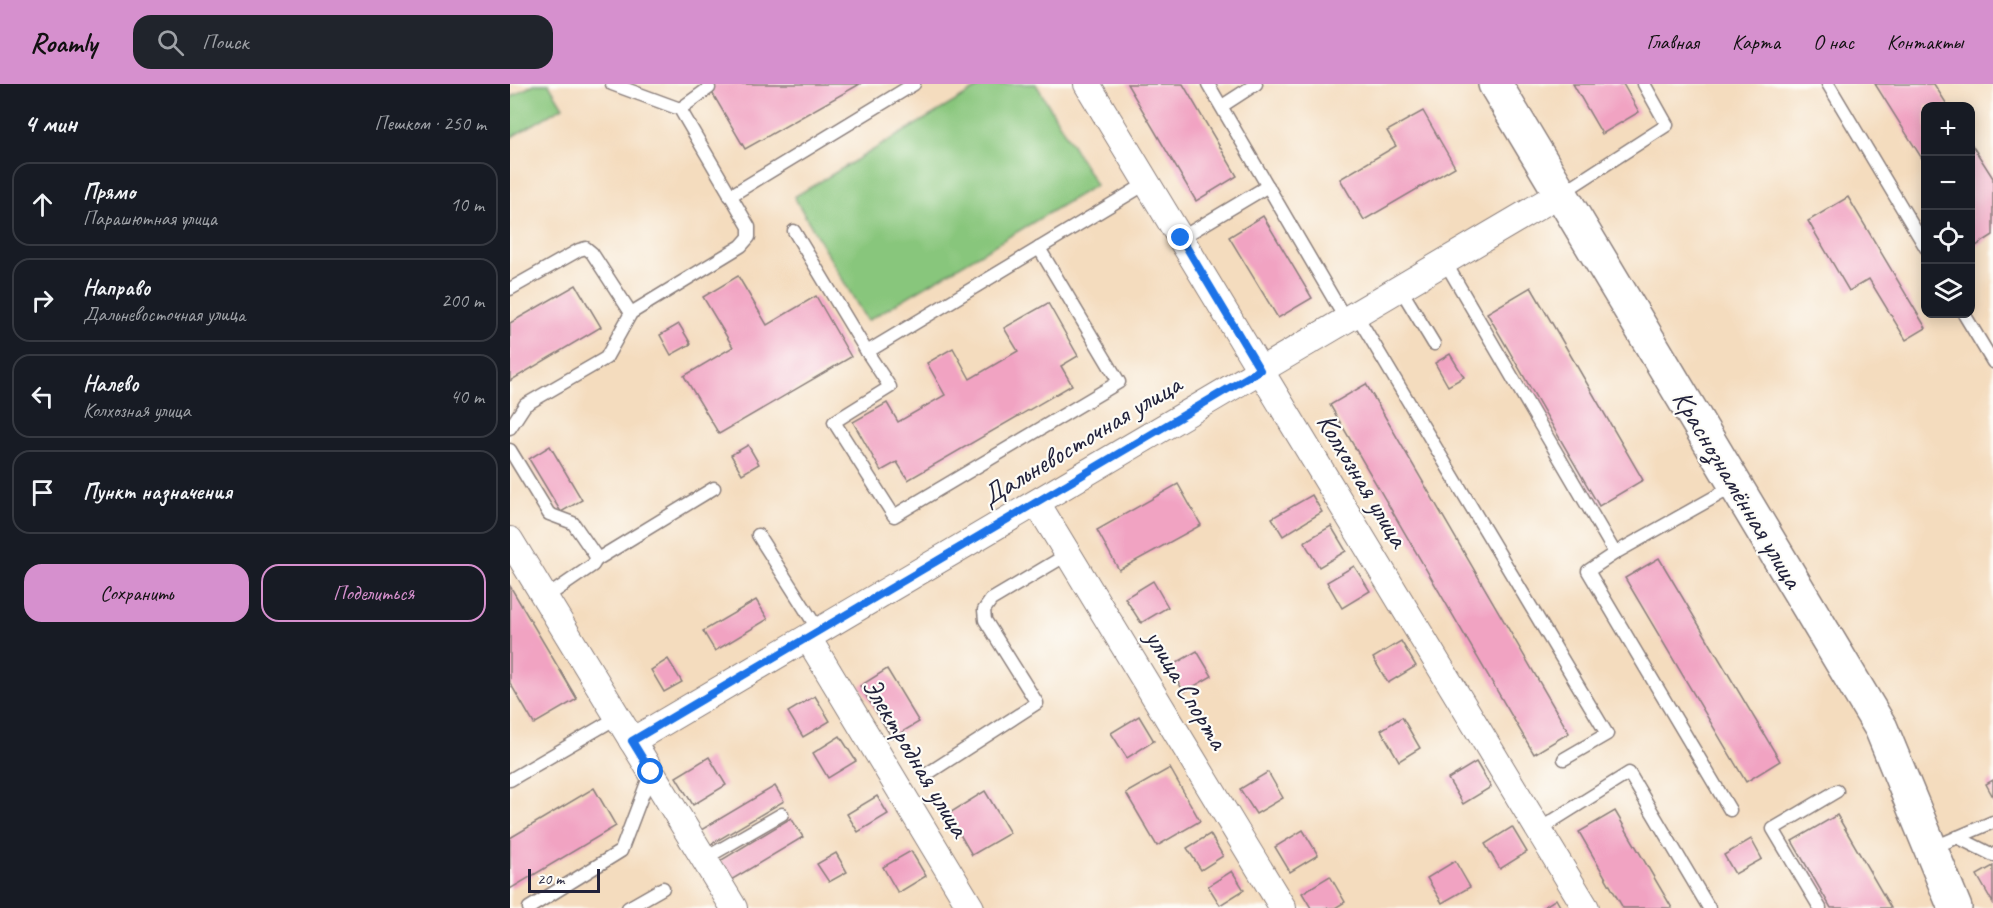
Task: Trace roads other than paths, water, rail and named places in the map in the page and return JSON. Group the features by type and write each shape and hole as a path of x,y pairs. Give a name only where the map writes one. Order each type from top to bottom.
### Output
{"street":[{"name":"Колхозная улица","path":"1087,84 1586,908"},
{"name":"Краснознамённая улица","path":"1496,84 1881,728 1943,843 1955,908"},
{"name":"Дальневосточная улица","path":"632,741 1561,193"},
{"name":"улица Спорта","path":"1037,502 1283,908"},
{"path":"510,540 734,908"},
{"name":"Электродная улица","path":"813,635 971,908"}],"lane":[{"path":"510,429 525,405 606,358 631,313 741,246 749,237 749,227 680,109 612,84"},
{"path":"730,196 914,84"},
{"path":"1209,84 1268,186 1607,734 1564,759"},
{"path":"1222,106 1256,84"},
{"path":"1561,193 1667,125 1644,84"},
{"path":"1828,84 1921,240"},
{"path":"680,109 709,88"},
{"path":"867,352 1147,183"},
{"path":"1181,238 1268,186"},
{"path":"794,231 890,387 834,422 894,516 1119,382 1039,248"},
{"path":"510,289 586,248 592,253 631,313"},
{"path":"1445,262 1615,553"},
{"path":"1400,288 1434,344"},
{"path":"1966,318 1993,362"},
{"path":"510,450 546,510 555,518 573,523 596,560"},
{"path":"1730,810 1588,571 1615,553 1736,485"},
{"path":"545,598 593,566 596,560 714,488"},
{"path":"758,536 813,635"},
{"path":"927,774 1037,703 985,620 984,610 991,600 1068,554"},
{"path":"512,774 618,717"},
{"path":"529,908 542,904 621,851 651,772"},
{"path":"1538,830 1629,773 1709,908"},
{"path":"1820,908 1773,829 1837,791"},
{"path":"704,860 782,814"},
{"path":"1943,843 1993,822"},
{"path":"1943,843 1993,855"},
{"path":"628,908 663,888"}]}
